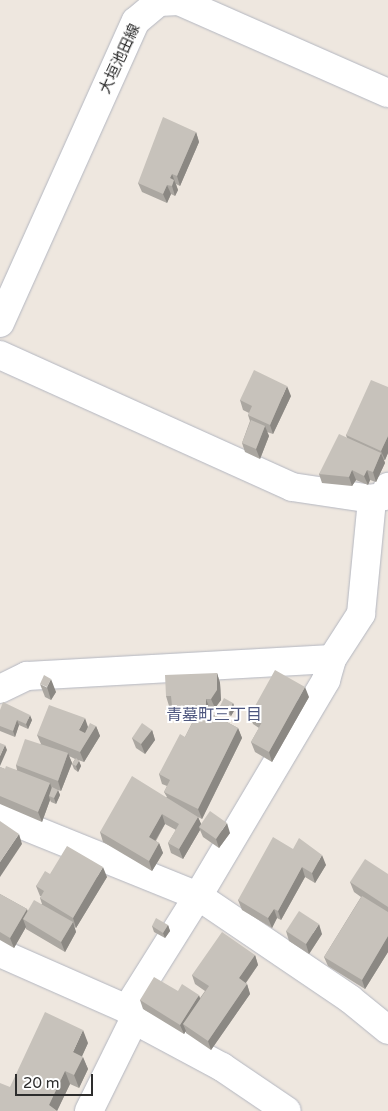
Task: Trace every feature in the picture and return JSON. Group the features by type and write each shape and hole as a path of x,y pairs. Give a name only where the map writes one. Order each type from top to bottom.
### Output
{"street":[{"name":"大垣池田線","path":"0,323 136,21 159,1 179,1 388,93"},
{"path":"0,355 292,487 380,493 361,614 332,659 326,680 130,1014 90,1111"},
{"path":"0,690 27,676 332,659"},
{"path":"0,816 198,896 350,1000 388,1030"},
{"path":"0,952 130,1014 222,1067 287,1111"}],"building":[{"path":"163,117 196,132 177,176 172,174 170,178 174,180 172,186 167,185 163,194 138,183"},
{"path":"254,370 287,386 270,425 248,415 252,406 240,400"},
{"path":"371,380 388,387 388,436 381,451 346,435"},
{"path":"251,420 265,426 256,449 242,443"},
{"path":"339,434 381,453 373,472 367,470 364,476 352,470 349,477 319,474"},
{"path":"275,670 305,687 269,752 251,742 262,722 250,715"},
{"path":"217,673 217,690 211,699 206,699 206,705 172,706 171,696 166,696 165,675"},
{"path":"44,675 51,679 47,687 40,684"},
{"path":"224,698 233,703 229,711 220,706"},
{"path":"3,702 30,715 26,724 17,720 13,731 0,726 0,710"},
{"path":"49,705 85,718 79,730 85,733 90,723 96,726 80,752 37,735"},
{"path":"200,708 238,728 198,809 164,792 170,780 159,774 180,734 185,737"},
{"path":"142,723 152,730 141,744 132,738"},
{"path":"25,739 68,753 58,781 16,765"},
{"path":"0,743 5,745 0,756"},
{"path":"76,758 79,761 76,766 72,764"},
{"path":"6,766 50,783 38,812 0,796 0,767 5,769"},
{"path":"132,776 198,817 179,849 168,843 179,824 162,814 149,837 159,843 149,861 100,832"},
{"path":"52,787 58,790 54,798 49,796"},
{"path":"210,811 227,823 216,839 199,827"},
{"path":"0,821 19,834 0,862"},
{"path":"273,837 293,849 299,838 322,855 312,873 302,867 278,911 274,909 268,918 238,900"},
{"path":"67,846 103,867 73,918 40,898 44,891 36,886 45,871 50,874"},
{"path":"365,859 388,874 388,907 350,882"},
{"path":"0,894 27,909 10,938 0,932"},
{"path":"362,896 388,912 388,936 362,980 324,957"},
{"path":"34,900 73,922 61,942 23,919"},
{"path":"299,911 319,924 306,944 286,931"},
{"path":"156,918 168,925 163,933 152,926"},
{"path":"222,932 255,955 239,978 247,984 208,1041 183,1024 209,986 192,975"},
{"path":"154,977 178,991 182,984 199,995 180,1025 140,1000"},
{"path":"45,1012 83,1030 73,1052 83,1057 74,1075 65,1071 49,1105 57,1111 0,1111 0,1083 10,1087"}],"district":[{"name":"青墓町三丁目","path":"214,715"}]}
